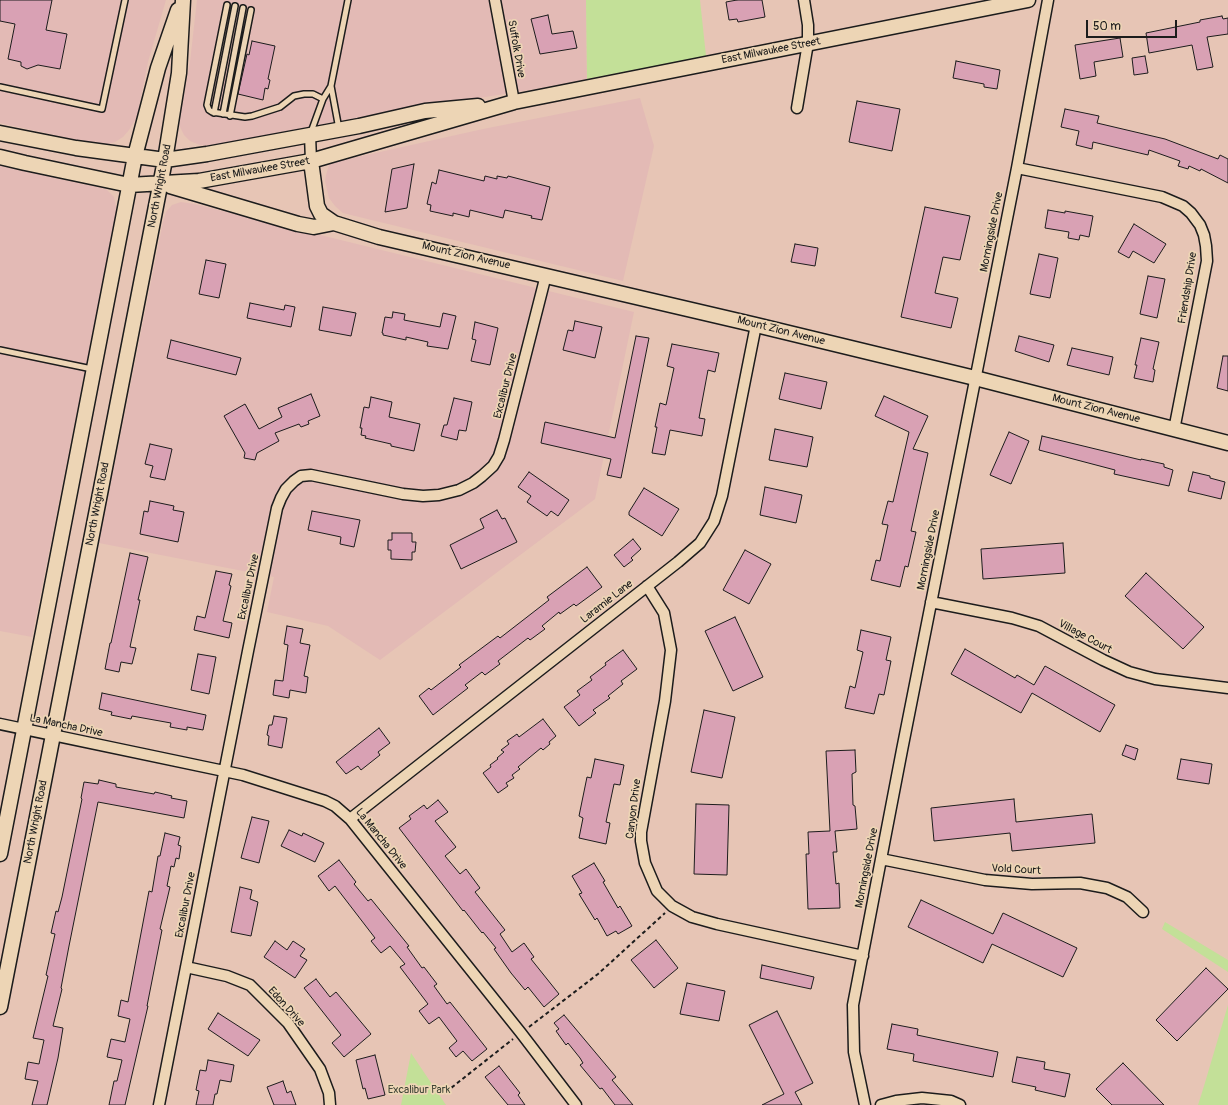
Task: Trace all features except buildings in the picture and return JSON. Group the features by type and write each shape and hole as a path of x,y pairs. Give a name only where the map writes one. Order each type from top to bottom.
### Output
{"main road":[{"name":"North Wright Road","path":"0,854 135,156 158,68 182,0"},
{"name":"North Wright Road","path":"0,1007 165,160 180,73 182,0"},
{"name":"East Milwaukee Street","path":"0,157 26,164 129,185 199,181 311,161 514,102 1028,0"},
{"name":"East Milwaukee Street","path":"0,133 76,148 165,160 207,154 339,130 425,111 514,102"},
{"name":"Mount Zion Avenue","path":"311,161 317,206 321,214 334,223 379,236 975,378 1228,443"},
{"name":"Mount Zion Avenue","path":"160,183 298,224 314,227 334,223"}],"street":[{"name":"Suffolk Drive","path":"495,0 514,102"},
{"path":"797,108 808,43 808,25 804,0"},
{"name":"Morningside Drive","path":"865,1105 854,1052 853,1005 1017,168 1048,0"},
{"path":"310,135 311,161"},
{"name":"Friendship Drive","path":"1017,168 1162,197 1183,206 1191,213 1200,225 1204,235 1207,261 1174,430"},
{"name":"Excalibur Drive","path":"159,1105 277,508 286,489 301,476 311,475 403,494 429,496 459,490 482,476 493,466 499,456 546,275"},
{"name":"Laramie Lane","path":"350,818 678,562 700,542 714,521 722,496 756,325"},
{"name":"Canyon Drive","path":"647,586 664,613 671,650 665,701 645,806 641,841 645,864 657,891 672,906 692,917 717,924 863,956"},
{"name":"Village Court","path":"931,602 1012,618 1039,626 1129,672 1155,679 1228,688"},
{"name":"La Mancha Drive","path":"0,724 225,771 256,779 326,802 339,808 350,818 521,1033 576,1105"},
{"name":"Vold Court","path":"881,859 984,880 1032,884 1080,883 1107,888 1127,897 1143,912"},
{"name":"Edon Drive","path":"186,967 227,976 250,985 288,1023 320,1069 329,1094 330,1105"},
{"path":"882,1105 896,1101 922,1098 951,1101 960,1105"}],"lane":[{"path":"0,87 102,109 125,0"},
{"path":"310,135 323,99 331,86 348,0"},
{"path":"227,5 207,105 209,110 214,113 245,117 280,107 294,96 313,94 323,99"},
{"path":"214,113 235,6"},
{"path":"223,114 243,8"},
{"path":"230,116 251,10"},
{"path":"331,86 339,130"},
{"path":"0,350 93,369"}],"path":[{"path":"446,1092 598,974 672,906"}],"shaded area":[{"path":"0,0 166,0 148,62 137,117 123,137 108,144 92,143 0,123"},
{"path":"197,0 586,0 587,79 535,89 355,118 209,146 200,145 190,141 184,135 179,125 190,62"},
{"path":"640,98 654,146 623,281 343,213 329,198 325,181 326,175 329,165 335,162 483,129"},
{"path":"0,166 106,189 114,197 117,211 32,637 0,631"},
{"path":"181,202 634,312 595,499 380,660 328,626 267,612 274,577 99,543 163,222 166,212 172,205"}],"green space":[{"path":"586,0 700,0 706,56 587,79"},
{"path":"1165,922 1228,960 1228,972 1162,929"},
{"path":"1228,1005 1228,1105 1198,1105 1204,1086"},
{"name":"Excalibur Park","path":"411,1053 446,1105 401,1105"}]}
